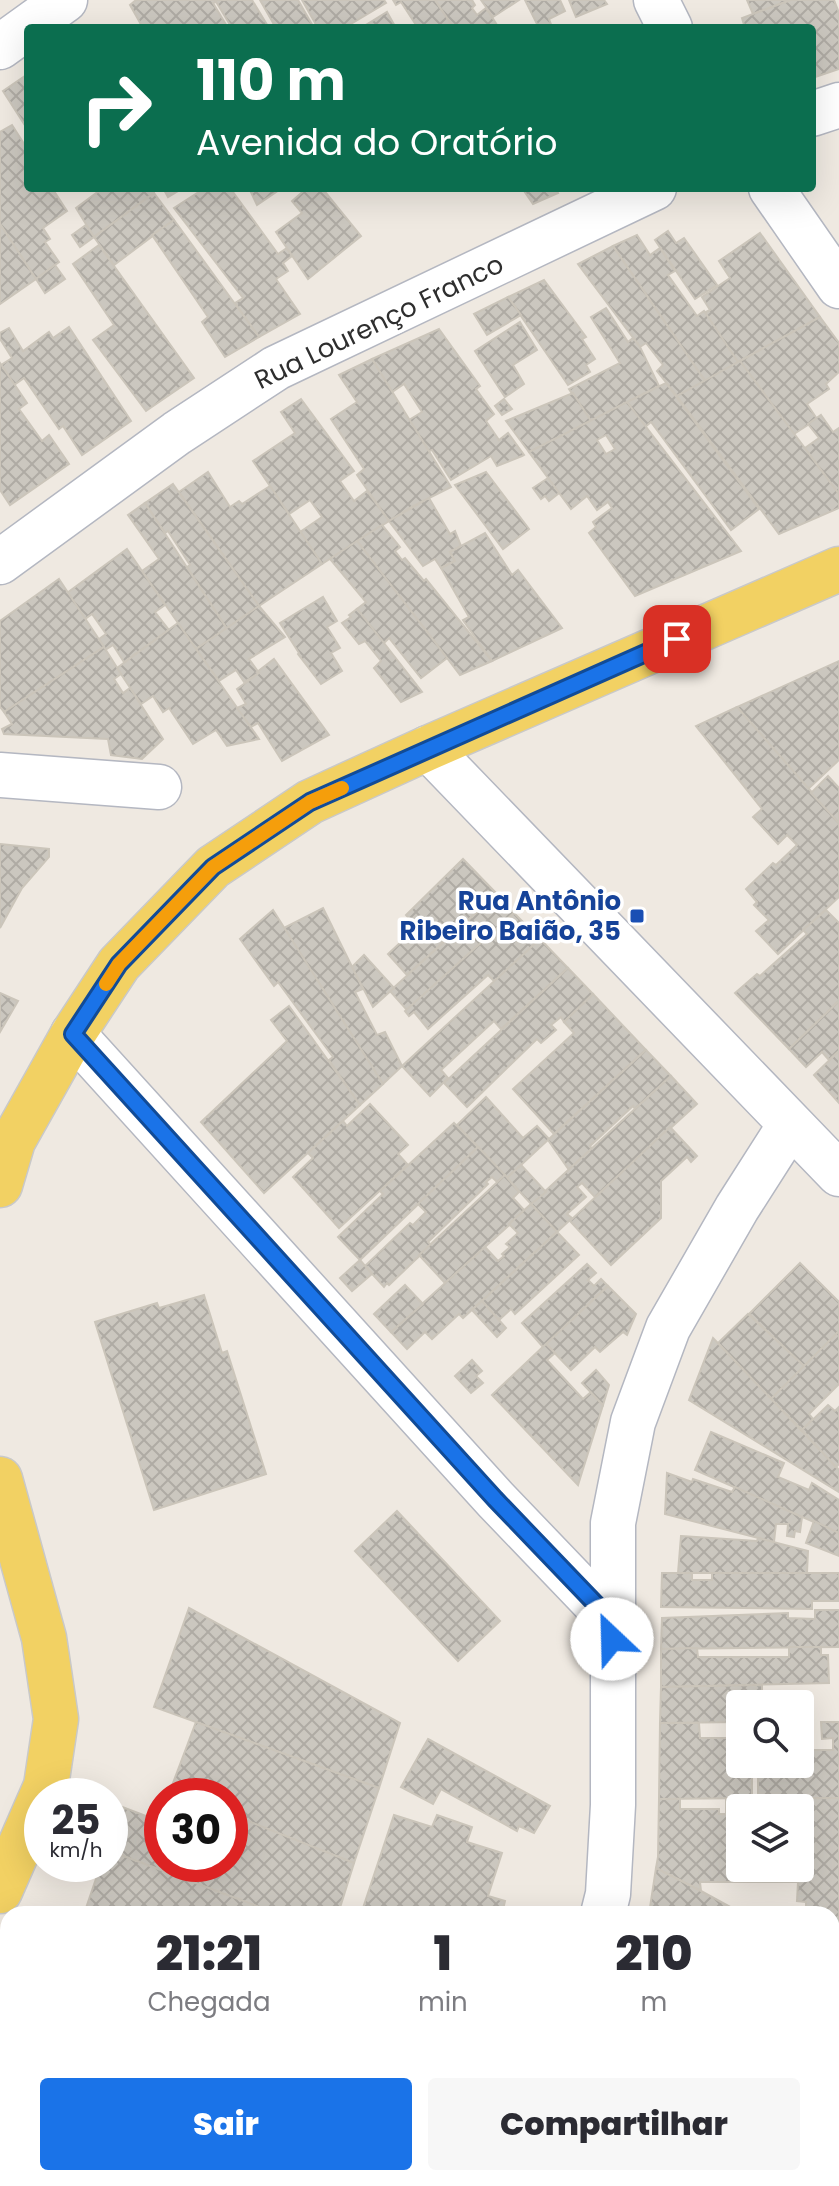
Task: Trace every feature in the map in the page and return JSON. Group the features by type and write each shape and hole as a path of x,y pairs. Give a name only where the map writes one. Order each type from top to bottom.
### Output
{"main road":[{"path":"0,1185 13,1141 73,1034 119,964 213,867 310,802 839,569"},
{"path":"0,1479 44,1638 56,1719 46,1786 0,1891"}],"street":[{"path":"32,24 65,0"},
{"path":"656,0 668,24"},
{"path":"0,47 24,30"},
{"path":"816,113 839,105"},
{"name":"Rua Lourenço Franco","path":"0,562 177,433 276,368 646,192"},
{"path":"774,192 839,286"},
{"path":"428,748 839,1174"},
{"path":"0,775 159,787"},
{"path":"73,1034 495,1499 612,1621"},
{"path":"605,1906 613,1805 613,1523 633,1422 668,1328 737,1208 790,1125"}],"building":[{"path":"136,0 215,0 213,3 226,24 141,24 130,5"},
{"path":"215,0 252,0 267,24 230,24"},
{"path":"260,0 298,0 312,24 274,24"},
{"path":"302,0 384,0 386,3 351,24 316,24"},
{"path":"393,0 435,0 451,24 415,24 401,2 396,5"},
{"path":"435,0 472,0 475,5 472,8 477,15 486,8 496,24 451,24"},
{"path":"481,0 519,0 493,17"},
{"path":"525,0 560,0 565,11 549,19 551,24 537,24"},
{"path":"569,0 604,0 607,4 576,17"},
{"path":"747,0 791,0 753,14"},
{"path":"791,0 834,0 839,13 839,69 816,77 816,24 744,24 742,18"},
{"path":"387,12 394,24 368,24"},
{"path":"24,77 24,124 3,91"},
{"path":"12,125 24,144 24,192 55,192 67,211 43,228 50,239 45,242 59,262 36,279 0,224 0,132"},
{"path":"98,192 154,193 94,237 76,208"},
{"path":"199,192 233,192 278,254 287,248 292,256 283,263 288,271 276,279 300,314 259,337 235,303 243,298 174,208"},
{"path":"251,192 276,192 257,205"},
{"path":"302,192 325,192 361,236 308,279 276,232 302,213 292,201"},
{"path":"525,192 558,193 533,204"},
{"path":"154,193 174,220 114,265 94,237"},
{"path":"174,220 259,337 225,357 202,322 208,317 152,235"},
{"path":"0,224 36,279 0,304"},
{"path":"86,225 94,237 80,247 72,235"},
{"path":"668,231 676,243 684,238 717,285 695,299 655,240"},
{"path":"760,233 820,317 738,362 704,313 710,310 702,297 730,278 719,261"},
{"path":"637,235 650,255 660,248 675,271 668,275 697,316 704,311 738,362 705,381 613,246"},
{"path":"99,245 194,378 146,411 93,340 114,325 73,264"},
{"path":"613,246 705,381 677,396 657,371 663,365 646,343 640,347 578,264"},
{"path":"55,265 65,279 45,293 36,279"},
{"path":"544,280 586,337 582,339 595,359 586,365 590,372 568,385 508,297"},
{"path":"508,297 521,315 487,335 474,314"},
{"path":"606,308 628,342 633,338 640,347 659,386 591,421 569,389 620,363 591,317"},
{"path":"820,317 839,343 839,372 826,384 829,389 807,404 817,419 794,434 740,361"},
{"path":"520,322 537,350 513,365 524,384 505,397 475,351"},
{"path":"69,327 131,421 82,455 63,426 59,429 24,378 14,385 1,365 12,358 0,339 0,333 9,328 23,351 49,332 53,338"},
{"path":"439,329 480,386 476,389 494,414 486,421 499,440 508,433 524,455 497,466 491,456 451,480 432,450 429,451 409,420 422,412 404,384 392,392 372,359"},
{"path":"372,359 451,487 389,521 357,475 364,469 331,419 357,402 339,375"},
{"path":"740,361 839,494 839,508 779,534 677,396"},
{"path":"0,363 27,403 19,409 42,441 49,435 69,464 10,505 0,490"},
{"path":"666,383 759,509 731,530 651,422 645,427 627,402"},
{"path":"573,393 591,421 529,452 506,421"},
{"path":"301,399 354,471 340,481 354,501 367,491 389,521 322,564 300,532 322,517 310,500 289,514 253,461 295,433 281,412"},
{"path":"504,399 512,409 502,415 495,406"},
{"path":"627,402 741,551 635,596 589,533 596,527 593,522 612,508 608,502 597,510 587,496 571,509 529,452","holes":["606,435 615,449 606,454 597,440"]},
{"path":"821,415 833,432 839,428 839,494 805,448 819,438 808,424"},
{"path":"208,472 230,507 239,501 242,504 270,486 322,564 259,606 179,492"},
{"path":"486,472 529,529 503,549 455,485"},
{"path":"548,478 559,493 549,501 545,496 541,499 533,488"},
{"path":"173,484 259,606 227,629 168,531 165,533 145,503"},
{"path":"429,498 450,534 455,531 461,546 450,552 455,561 441,568 435,559 423,566 389,521"},
{"path":"145,503 227,629 196,649 142,571 159,559 128,515"},
{"path":"382,525 400,547 395,551 402,560 405,558 424,581 426,579 492,661 460,675 357,541"},
{"path":"485,533 512,575 518,570 562,628 492,661 463,620 469,617 441,568 455,561 450,552"},
{"path":"357,541 447,658 421,678 389,638 384,643 357,609 366,602 330,559"},
{"path":"127,549 165,605 155,612 169,630 124,662 113,645 105,650 99,639 106,634 92,614 85,619 67,593"},
{"path":"59,579 104,647 4,712 0,707 0,621"},
{"path":"323,597 337,621 327,627 340,648 331,653 342,671 321,684 280,623"},
{"path":"259,606 285,637 249,659 259,673 244,682 236,670 219,681 196,649"},
{"path":"357,609 422,692 401,702 374,668 381,661 365,641 359,644 342,623"},
{"path":"178,623 259,739 227,746 216,730 193,744 169,708 163,712 153,696 141,704 117,668"},
{"path":"104,647 121,674 114,679 123,693 130,688 163,739 142,759 111,755 108,739 4,734 2,729 12,724 4,712"},
{"path":"274,659 329,735 282,761 258,723 251,727 237,708 246,704 237,689"},
{"path":"839,661 839,760 808,789 737,707"},
{"path":"737,707 839,823 839,897 778,954 756,931 769,920 754,905 757,902 746,889 797,845 787,835 778,844 753,817 762,809 696,726"},
{"path":"828,776 839,788 839,823 811,793"},
{"path":"0,844 49,849 49,857 22,888 0,928"},
{"path":"463,859 497,894 407,975 388,954 417,927 406,915"},
{"path":"497,894 514,913 407,1010 390,991"},
{"path":"323,908 363,989 355,992 377,1035 385,1032 402,1066 383,1084 284,928"},
{"path":"273,910 383,1084 360,1105 329,1060 333,1057 278,982 274,986 240,939"},
{"path":"826,910 839,923 839,1001 789,1049 735,993 757,974 760,976 807,934 803,930"},
{"path":"514,913 540,939 495,982 488,975 428,1029 414,1012 409,1016 405,1011"},
{"path":"540,939 568,968 501,1029 494,1021 441,1070 448,1078 430,1096 402,1066"},
{"path":"364,955 394,988 373,1007 352,967"},
{"path":"568,968 593,994 564,1022 561,1017 551,1025 556,1030 541,1043 537,1039 467,1107 444,1083"},
{"path":"0,993 18,1001 0,1032"},
{"path":"593,994 646,1050 554,1134 513,1089 574,1033 564,1022"},
{"path":"839,1001 839,1051 829,1060 822,1052 806,1067 789,1049"},
{"path":"289,1006 360,1105 264,1193 201,1122 287,1041 271,1020"},
{"path":"646,1050 671,1076 635,1109 633,1106 569,1170 548,1140"},
{"path":"839,1051 839,1103 814,1075"},
{"path":"671,1076 697,1104 595,1197 582,1183 577,1187 586,1197 567,1214 572,1218 557,1232 531,1204"},
{"path":"486,1097 523,1138 537,1126 549,1139 507,1178 457,1125"},
{"path":"370,1104 408,1145 398,1154 408,1165 339,1228 293,1177 313,1158 308,1153 343,1121 347,1126"},
{"path":"454,1123 478,1147 360,1260 338,1237 383,1194 380,1191"},
{"path":"670,1127 697,1156 691,1162 687,1157 661,1181 661,1218 611,1265 570,1221"},
{"path":"478,1147 505,1175 497,1182 492,1177 486,1182 488,1184 428,1242 431,1245 384,1287 365,1266 426,1212 418,1204"},
{"path":"521,1165 546,1192 531,1204 507,1178"},
{"path":"505,1175 519,1192 513,1198 525,1211 445,1283 419,1255"},
{"path":"531,1204 557,1232 463,1318 459,1314 432,1339 425,1332 407,1349 391,1332 485,1247 498,1261 504,1256 502,1254 510,1247 506,1244 518,1233 509,1224"},
{"path":"557,1232 579,1255 515,1314 511,1309 499,1320 482,1301"},
{"path":"360,1260 372,1274 352,1291 340,1278"},
{"path":"800,1263 839,1302 839,1331 804,1366 749,1314"},
{"path":"587,1264 596,1273 588,1280 594,1286 601,1279 608,1286 543,1347 522,1323"},
{"path":"405,1285 423,1304 391,1332 374,1314"},
{"path":"608,1286 636,1314 627,1335 623,1332 600,1352 595,1347 571,1370 546,1344"},
{"path":"204,1295 222,1353 227,1351 266,1474 154,1510 95,1322 157,1303 159,1308"},
{"path":"482,1301 506,1328 497,1337 472,1310"},
{"path":"748,1314 804,1366 771,1399 718,1343"},
{"path":"839,1331 839,1384 809,1414 813,1419 802,1430 771,1399"},
{"path":"713,1338 839,1470 839,1492 689,1400"},
{"path":"546,1344 555,1353 547,1360 583,1399 591,1392 603,1405 578,1485 492,1395"},
{"path":"472,1360 482,1371 476,1376 483,1383 471,1393 455,1376"},
{"path":"596,1370 609,1385 603,1405 582,1383"},
{"path":"828,1405 835,1411 839,1407 839,1464 836,1467 802,1430"},
{"path":"711,1432 784,1463 778,1477 809,1490 812,1483 839,1500 839,1533 695,1470"},
{"path":"667,1473 732,1492 735,1487 802,1517 800,1532 795,1531 794,1537 787,1536 788,1524 776,1524 774,1542 665,1514"},
{"path":"397,1511 500,1621 458,1661 355,1551"},
{"path":"814,1521 839,1533 839,1556 806,1543"},
{"path":"681,1536 757,1541 758,1538 808,1551 807,1573 678,1573"},
{"path":"662,1573 692,1573 692,1580 712,1580 712,1573 839,1573 839,1601 812,1601 812,1609 661,1607"},
{"path":"189,1608 400,1723 379,1788 154,1707"},
{"path":"815,1610 839,1610 839,1647 661,1649 662,1618 788,1613 788,1618 815,1619"},
{"path":"789,1647 821,1647 821,1655 828,1655 829,1683 661,1687 661,1649 697,1648 698,1657 789,1657"},
{"path":"762,1685 762,1690 726,1690 726,1722 660,1723 661,1687"},
{"path":"196,1722 379,1788 354,1863 248,1821 248,1778 175,1778"},
{"path":"821,1722 839,1722 839,1798 814,1798 814,1794 758,1794 758,1778 814,1778 814,1750 833,1750 833,1738 822,1739"},
{"path":"660,1723 699,1723 700,1738 726,1738 726,1778 752,1778 752,1794 726,1794 726,1798 659,1799"},
{"path":"428,1739 550,1806 534,1833 519,1826 517,1831 441,1789 433,1804 401,1787"},
{"path":"814,1798 839,1798 839,1906 806,1906 806,1902 797,1901 798,1882 814,1882"},
{"path":"659,1799 680,1799 680,1809 719,1809 719,1814 726,1814 726,1882 700,1882 701,1891 656,1868"},
{"path":"128,1809 144,1815 144,1864 128,1858"},
{"path":"394,1815 432,1827 437,1815 472,1827 467,1842 502,1853 488,1896 505,1901 504,1906 364,1906"},
{"path":"248,1821 354,1863 341,1906 257,1906 193,1882 248,1882"},
{"path":"128,1858 144,1864 144,1882 193,1882 257,1906 87,1906 95,1882 128,1882"},
{"path":"656,1868 728,1906 650,1906"}],"slow traffic":[{"path":"106,984 119,964 213,867 310,802 342,788"}],"place":[{"name":"Rua Antônio Ribeiro Baião, 35","path":"637,916"}],"route":[{"path":"612,1639 612,1621 495,1499 73,1034 119,964 213,867 310,802 677,639"}]}
